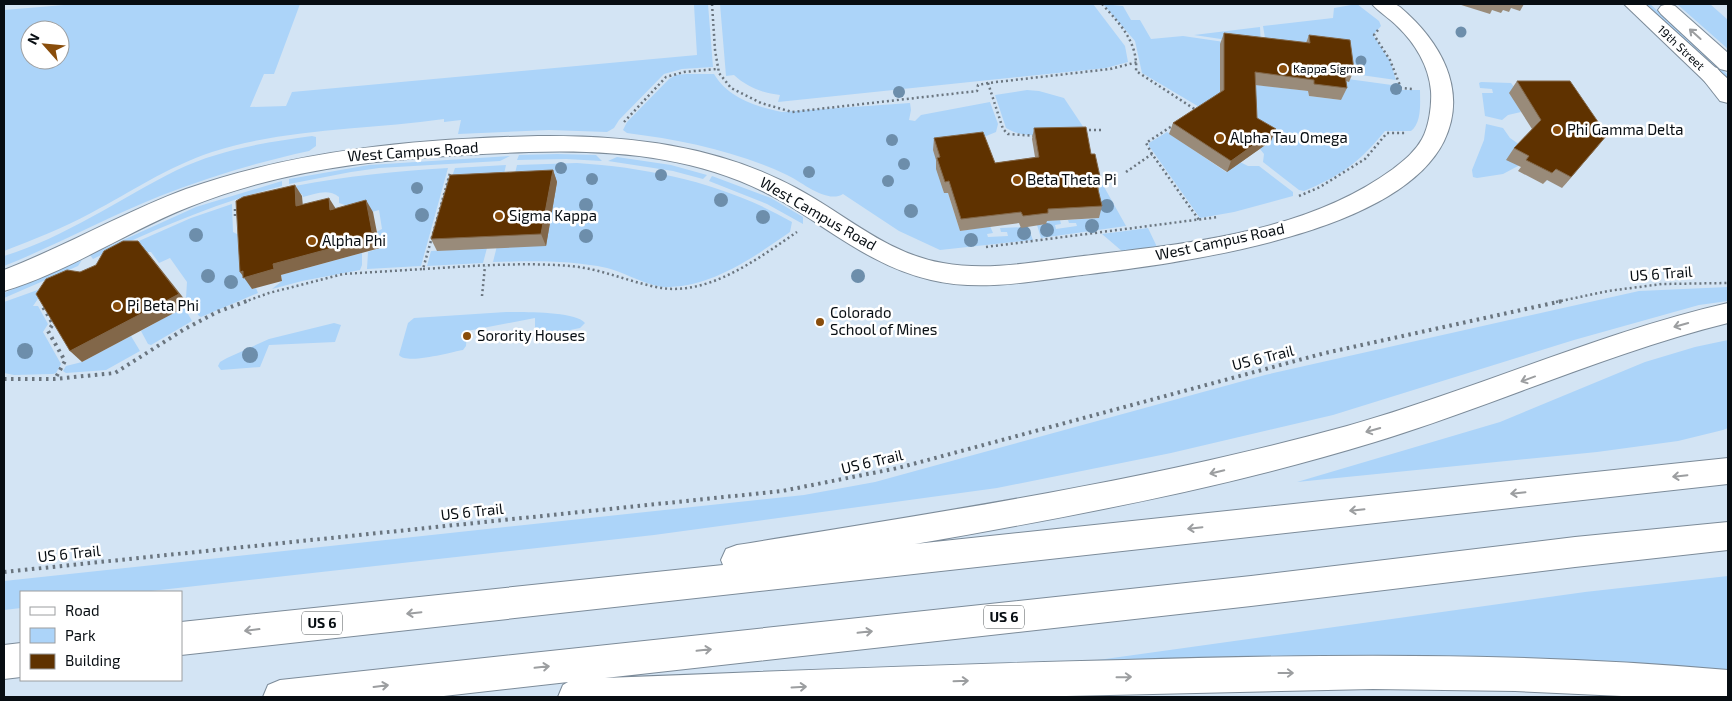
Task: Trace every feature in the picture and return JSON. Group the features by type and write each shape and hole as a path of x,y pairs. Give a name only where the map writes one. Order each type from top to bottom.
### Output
{"main road":[{"name":"19th Street","path":"1634,4 1719,69"},
{"name":"19th Street","path":"1662,4 1719,69 1728,91"},
{"name":"West Campus Road","path":"4,281 182,201 247,180 306,164 399,151 551,144 636,148 712,163 748,174 790,195 856,238 901,262 929,271 973,277 1138,259 1225,244 1298,224 1340,210 1370,196 1399,177 1429,149 1437,133 1442,102 1442,87 1431,56 1406,22 1382,14"},
{"path":"1719,69 1728,96"},
{"path":"462,607 1025,511 1197,477 1324,445 1404,421 1488,393 1653,333 1728,313"},
{"name":"US 6","path":"182,639 1728,471"},
{"name":"US 6","path":"280,697 1251,591 1575,552 1728,536"},
{"path":"4,662 20,660"},
{"path":"575,697 930,682 1265,673 1564,675 1728,686"}],"path":[{"path":"712,4 720,76 733,90 762,104 792,112 977,92 978,85 988,83 1110,69 1138,62"},
{"path":"1102,4 1132,40 1138,62 1136,71 1196,110 1188,115"},
{"path":"1382,14 1374,35 1384,46 1401,88 1416,89"},
{"path":"624,121 666,77 684,72 718,69"},
{"path":"988,83 1003,129 1008,134 1035,137 1039,136 1038,133 1041,132"},
{"path":"1180,121 1146,143 1199,220"},
{"path":"1076,131 1101,130"},
{"path":"1291,199 1320,187 1365,159 1387,133 1412,133"},
{"path":"1126,172 1152,154"},
{"path":"423,269 452,165"},
{"path":"235,209 235,219"},
{"path":"4,379 55,379 115,372 183,330 217,312 269,293 343,274 528,264 596,269 673,289 714,281 745,266 803,228 820,214"},
{"path":"978,248 1221,217"},
{"path":"482,296 485,266"},
{"name":"US 6 Trail","path":"4,572 782,491 898,468 1325,353 1631,287 1728,283"},
{"path":"48,297 42,305 53,324 48,331 65,361 55,379"}],"green space":[{"path":"76,4 300,4 274,74 264,74 250,107 286,106 292,92 697,55 694,5 708,4 713,67 682,69 664,74 619,120 614,128 607,132 549,130 458,134 461,120 444,122 444,119 269,138 240,144 195,158 80,218 4,251 4,10"},
{"path":"720,4 1093,4 1125,46 1128,62 1106,68 778,102 780,95 755,89 734,75 726,76"},
{"path":"1103,4 1123,6 1131,20 1140,20 1151,39 1183,36 1231,43 1220,45 1220,84 1250,84 1308,91 1309,96 1341,100 1339,80 1348,79 1399,86 1399,90 1420,90 1419,118 1411,131 1385,131 1358,160 1339,174 1304,191 1299,190 1263,162 1264,154 1260,149 1271,141 1206,111 1142,73 1135,41"},
{"path":"1357,4 1379,21 1381,26 1373,35 1390,61 1396,80 1347,73 1266,44 1263,26 1333,18 1334,8"},
{"path":"1644,4 1650,4 1728,75 1728,81"},
{"path":"1677,4 1710,4 1728,20 1728,49"},
{"path":"1260,27 1261,45 1194,35"},
{"path":"714,74 735,95 753,104 782,112 910,103 909,120 915,121 921,115 990,102 998,124 996,132 979,139 934,150 944,193 948,193 960,231 990,226 993,233 987,234 988,237 1008,236 1007,232 1001,232 1000,228 1028,227 1033,240 940,250 899,231 843,194 830,196 822,194 787,175 728,153 668,139 627,133 623,130 627,122 669,79 676,75"},
{"path":"1479,83 1511,83 1514,87 1510,93 1521,112 1508,115 1502,120 1485,116 1482,93 1493,93 1492,89 1480,88"},
{"path":"1027,90 1039,91 1064,98 1084,128 1045,135 1034,135 1015,132 1006,128 995,95"},
{"path":"1486,124 1503,128 1510,138 1520,145 1518,166 1503,174 1477,178 1473,177 1472,170 1484,140"},
{"path":"1167,132 1226,172 1240,162 1248,166 1259,166 1293,192 1293,196 1234,212 1200,218 1149,146 1149,143"},
{"path":"312,136 316,137 316,146 309,151 252,165 178,189 140,204 4,266 4,256 49,239 155,181 193,163 243,148"},
{"path":"519,155 596,155 602,161 566,159 517,160"},
{"path":"510,156 500,161 379,168 289,184 289,179 369,165"},
{"path":"617,157 671,165 707,175 703,179 673,171 608,161"},
{"path":"577,163 605,165 661,174 715,188 741,197 792,222 790,232 748,260 718,275 687,285 670,287 654,285 615,270 593,265 522,261 493,262 517,165"},
{"path":"506,165 504,174 450,182 455,168"},
{"path":"448,168 421,266 367,269 368,252 380,248 376,232 382,229 379,210 347,219 345,205 339,203 339,197 335,194 326,192 303,197 302,194 296,195 295,186 314,182 371,174"},
{"path":"712,176 771,198 803,217 803,224 767,204 709,181"},
{"path":"282,181 282,186 233,200 186,218 139,237 93,259 90,255 196,207"},
{"path":"1096,185 1103,185 1126,226 1041,238 1037,225 1046,224 1045,221 1060,220 1061,224 1055,225 1056,229 1077,226 1076,223 1069,223 1068,220 1099,218"},
{"path":"232,204 233,232 241,236 252,289 256,288 258,293 201,317 186,298 187,282 170,258 159,263 151,252 133,252 123,248 191,218"},
{"path":"1148,228 1157,247 1123,252 1102,234"},
{"path":"487,248 483,263 427,266 431,251"},
{"path":"362,253 360,270 272,289 282,281 281,275"},
{"path":"82,260 78,266 4,298 4,293"},
{"path":"46,287 33,306 38,306 48,324 43,332 61,364 56,373 53,374 14,375 4,373 4,302"},
{"path":"1728,287 1728,301 1699,305 1574,340 1333,415 1171,453 997,488 654,535 151,591 20,591 20,608 4,610 4,581 804,495 875,482 1265,375 1639,291"},
{"path":"184,307 192,321 151,345 148,344 141,331"},
{"path":"506,312 560,314 580,319 585,323 580,328 541,336 535,333 535,318 467,331 466,346 463,350 411,359 399,355 408,323 414,318"},
{"path":"334,323 341,325 335,342 269,345 260,367 221,370 218,366 220,362 227,358 269,339"},
{"path":"131,336 140,351 106,370 66,373 63,371 66,366 82,362"},
{"path":"1728,340 1728,428 1723,430 1678,441 1597,452 1297,482 1500,422 1645,362 1695,347"},
{"path":"1728,576 1728,673 1646,666 1062,665 1585,592"}],"building":[{"path":"1224,33 1310,43 1309,35 1350,40 1354,70 1344,69 1347,88 1314,84 1314,80 1255,72 1257,118 1276,129 1231,161 1173,123 1224,90"},
{"name":"Phi Gamma Delta","path":"1517,81 1570,81 1607,135 1571,177 1556,169 1552,173 1526,160 1529,156 1514,148 1541,120"},
{"name":"Beta Theta Pi","path":"1086,127 1091,154 1095,154 1101,181 1096,181 1102,206 1048,209 1048,213 1023,216 1021,212 961,219 949,181 945,182 937,158 940,157 934,138 983,132 995,163 1039,157 1034,128"},
{"name":"Sigma Kappa","path":"553,170 541,234 431,239 450,175"},
{"name":"Alpha Phi","path":"295,185 296,206 329,198 330,210 366,200 373,237 273,264 274,269 243,278 243,271 240,272 236,201 243,197"},
{"name":"Pi Beta Phi","path":"123,241 138,241 179,294 70,351 36,294 46,279 67,270 80,272 96,265 104,251"}],"place":[{"name":"Kappa Sigma","path":"1283,69"},
{"name":"Phi Gamma Delta","path":"1557,130"},
{"name":"Alpha Tau Omega","path":"1220,138"},
{"name":"Beta Theta Pi","path":"1017,180"},
{"name":"Sigma Kappa","path":"499,216"},
{"name":"Alpha Phi","path":"312,241"},
{"name":"Pi Beta Phi","path":"117,306"},
{"name":"Colorado School of Mines","path":"820,322"},
{"name":"Sorority Houses","path":"467,336"}]}
